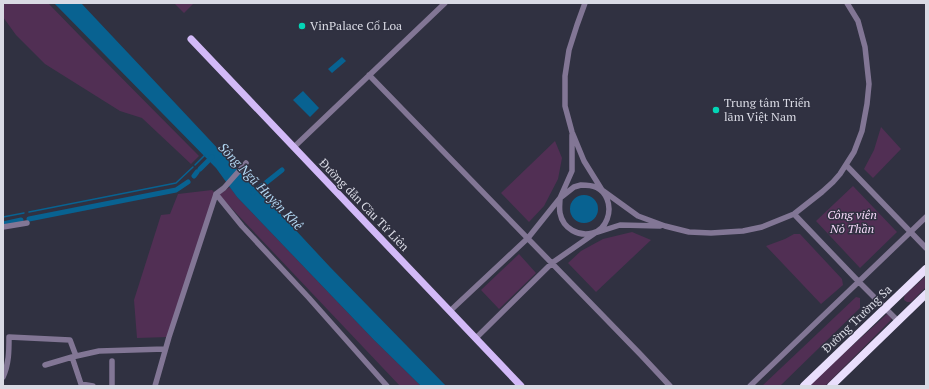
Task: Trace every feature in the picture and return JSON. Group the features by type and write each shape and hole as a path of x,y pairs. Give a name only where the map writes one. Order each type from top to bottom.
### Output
{"highway":[{"name":"Đường Trường Sa","path":"804,386 926,269"},
{"path":"831,386 926,294"}],"main road":[{"name":"Đường dẫn Cầu Tứ Liên","path":"190,38 521,386"}],"street":[{"path":"294,147 444,3"},
{"path":"476,338 552,264 595,233 606,222 609,207 607,199 584,161 572,132 566,106 565,76 569,50 585,3"},
{"path":"450,311 528,238 560,198 574,187 581,185 589,185 602,190 638,216 665,226 689,232 711,233 743,231 762,227 794,214 822,192 840,174 854,152 862,131 869,84 865,46 858,21 847,3"},
{"path":"369,75 670,386"},
{"path":"572,132 572,172 560,198 560,213 566,226 572,231 580,234 595,233 620,225 665,226"},
{"path":"154,386 216,194 224,188 246,163"},
{"path":"846,165 926,248"},
{"path":"216,194 242,226 309,298 387,386"},
{"path":"794,214 898,321"},
{"path":"750,386 926,218"},
{"path":"3,227 27,222"},
{"path":"3,377 8,362 9,337 70,340 81,384 93,386"},
{"path":"45,365 74,356 99,351 165,349"},
{"path":"112,361 112,386"}],"green space":[{"path":"3,3 48,3 199,156 191,164 142,118 120,111 45,64 16,35 3,17"},
{"path":"174,3 194,3 184,13"},
{"path":"881,127 901,149 873,178 864,169 874,150"},
{"path":"555,141 562,158 558,179 544,206 529,222 501,193"},
{"name":"Công viên Nỏ Thần","path":"853,186 897,232 860,268 816,221"},
{"path":"230,187 237,197 374,340 421,386 400,386 219,195"},
{"path":"212,190 216,194 169,337 137,338 134,300 161,215 170,214 178,194"},
{"path":"632,232 651,240 596,292 568,263 581,251 603,239"},
{"path":"794,234 800,234 842,279 843,285 821,304 766,246"},
{"path":"519,254 536,273 499,309 481,290"},
{"path":"926,276 926,287 911,302 904,300 905,295"},
{"path":"856,297 860,298 860,308 780,386 762,386"},
{"path":"887,314 892,318 890,321 825,386 808,386"}],"water":[{"name":"Sông Ngũ Huyện Khê","path":"54,3 81,3 330,267 446,386 421,386 374,340 237,197 216,168"},
{"path":"342,57 346,61 332,73 328,69"},
{"path":"303,91 319,108 310,117 293,100"},
{"path":"584,195 594,199 598,209 594,219 584,223 574,219 570,209 574,199"}],"waterway":[{"path":"195,165 205,155"},
{"path":"200,169 212,157"},
{"path":"29,212 176,183 193,167"},
{"path":"253,193 282,170"},
{"path":"194,176 197,172"},
{"path":"29,219 176,190 188,182"},
{"path":"3,217 24,213"},
{"path":"3,224 21,220"}],"place":[{"name":"VinPalace Cổ Loa","path":"302,26"},
{"name":"Trung tâm Triển lãm Việt Nam","path":"716,110"}]}
